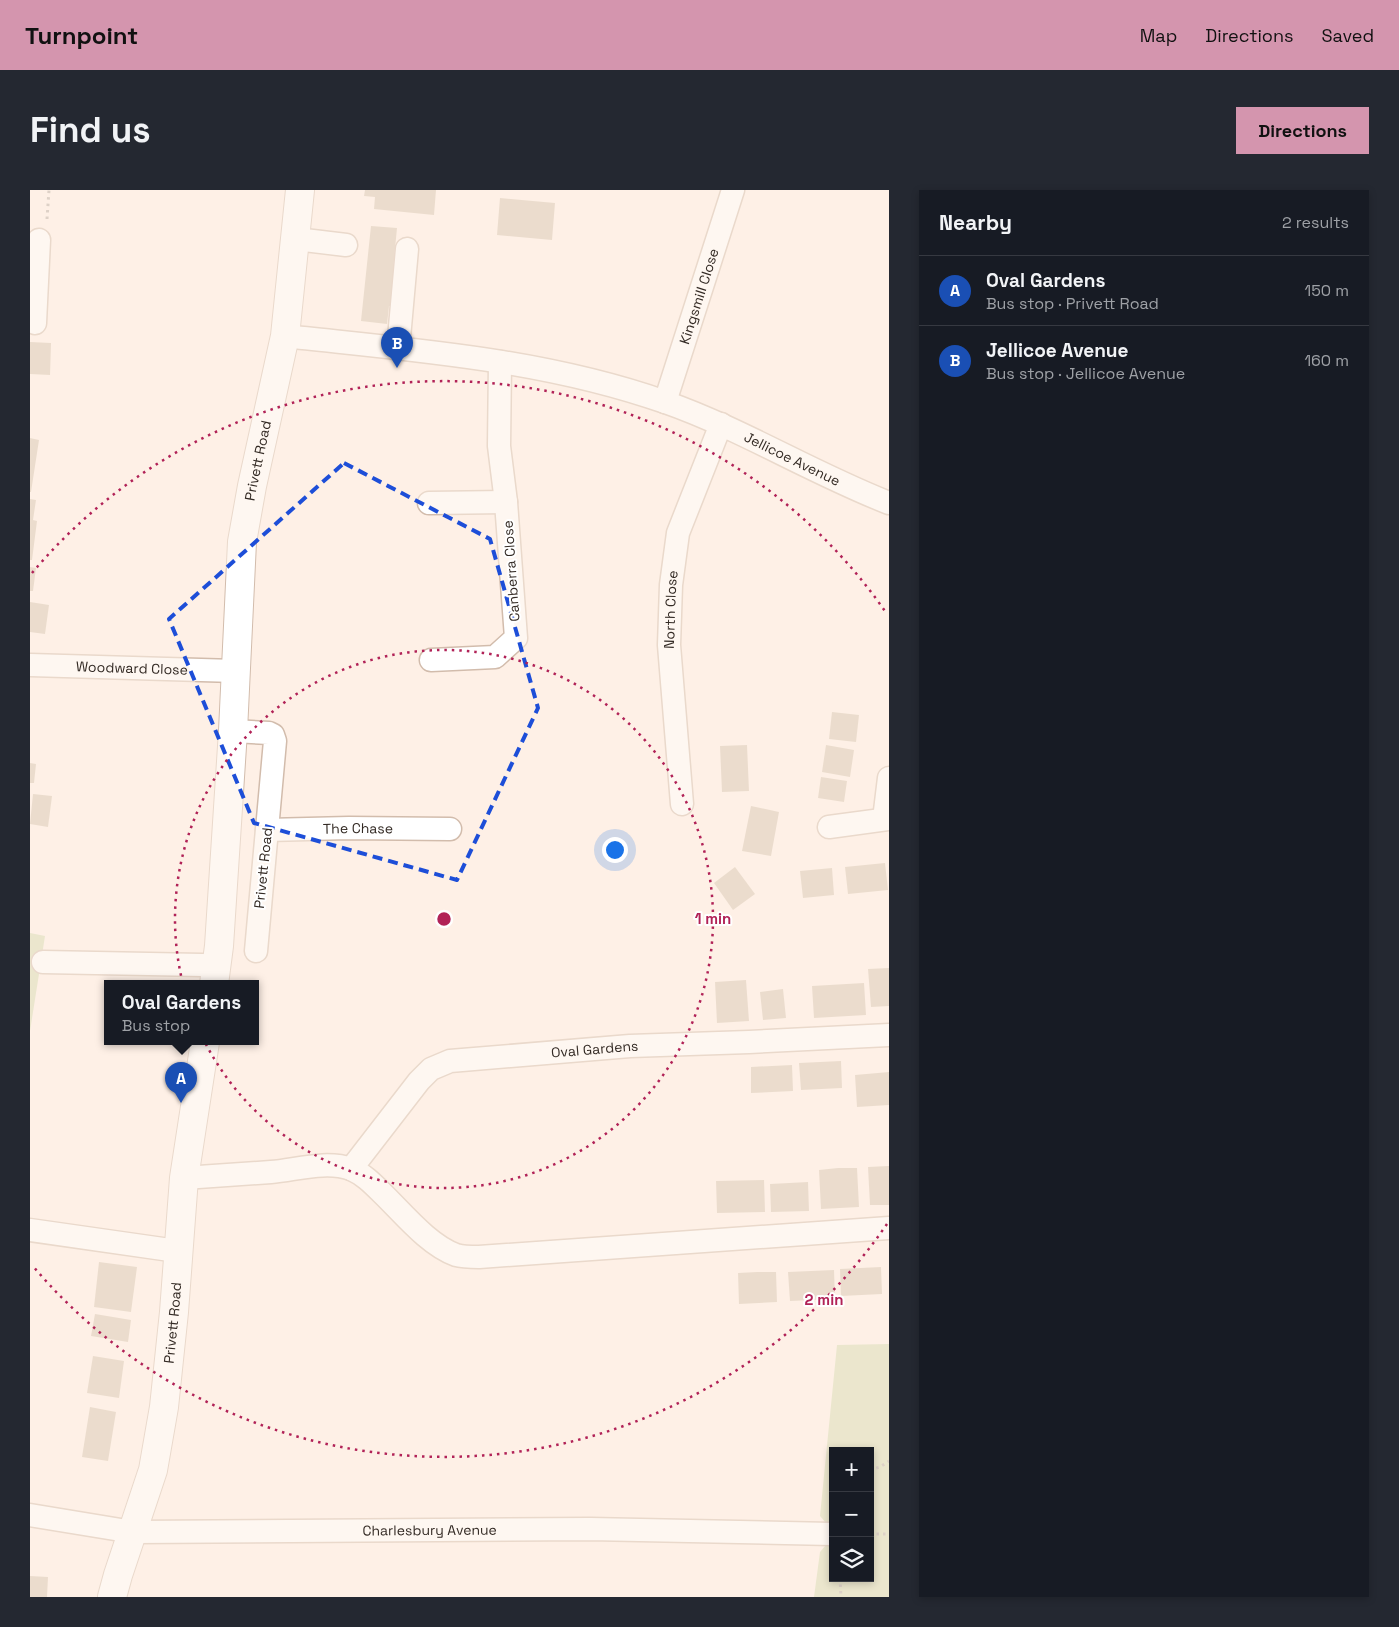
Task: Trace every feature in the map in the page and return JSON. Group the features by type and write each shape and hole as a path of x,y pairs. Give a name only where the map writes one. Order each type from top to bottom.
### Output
{"main road":[{"name":"Privett Road","path":"215,975 233,731 242,542 252,486 285,336 300,190"},
{"name":"Privett Road","path":"112,1597 153,1470 164,1407 174,1312 184,1178 205,1045"}],"street":[{"name":"Kingsmill Close","path":"665,402 733,190"},
{"path":"35,323 34,270 39,240"},
{"path":"296,240 346,244"},
{"path":"398,349 407,249"},
{"name":"Jellicoe Avenue","path":"285,336 500,362 592,379 665,402 721,424 852,488 889,503"},
{"name":"Canberra Close","path":"431,660 495,657 516,638 506,502 499,446 500,362"},
{"name":"North Close","path":"682,804 669,645 671,585 678,533 721,424"},
{"name":"Canberra Close","path":"429,503 506,502"},
{"name":"Woodward Close","path":"30,665 235,671"},
{"name":"Privett Road","path":"233,731 269,733 274,738 275,746 256,951"},
{"path":"829,827 887,820 889,778"},
{"name":"The Chase","path":"267,830 349,828 451,831"},
{"path":"43,962 202,965 215,975"},
{"name":"Oval Gardens","path":"352,1169 408,1093 431,1069 450,1062 630,1046 889,1035"},
{"path":"184,1178 331,1166 352,1169 369,1181 434,1242 450,1252 466,1257 889,1228"},
{"path":"30,1230 178,1251"},
{"name":"Charlesbury Avenue","path":"30,1515 133,1532 590,1529 829,1534"}],"path":[{"path":"39,240 46,236 49,190"},
{"path":"874,1469 880,1468 889,1460"},
{"path":"874,1534 889,1534"},
{"path":"840,1582 841,1597"}],"highlighted area":[{"path":"344,463 490,539 538,708 457,880 254,823 169,619"}],"green space":[{"path":"30,933 45,936 30,1031"},
{"path":"889,1344 889,1597 814,1597 820,1552 829,1542 829,1582 874,1582 874,1447 829,1447 829,1526 820,1516 837,1345"}],"building":[{"path":"365,190 436,190 434,215 374,209 375,197 364,196"},
{"path":"500,198 555,203 552,240 497,235"},
{"path":"371,226 397,228 393,270 399,271 395,307 389,306 387,324 361,321"},
{"path":"30,342 51,343 50,375 30,374"},
{"path":"30,438 39,440 31,492 30,492"},
{"path":"30,499 36,500 33,520 37,521 32,560 30,560"},
{"path":"30,567 36,568 33,591 30,591"},
{"path":"30,602 49,605 45,634 30,632"},
{"path":"832,712 859,715 856,742 829,739"},
{"path":"747,745 749,791 722,792 720,746"},
{"path":"826,745 854,750 850,777 822,772"},
{"path":"30,763 36,764 34,783 30,783"},
{"path":"821,777 847,781 844,802 818,798"},
{"path":"33,794 52,796 48,827 30,824"},
{"path":"751,806 779,812 771,856 742,851"},
{"path":"885,863 888,890 848,894 845,867"},
{"path":"735,867 755,894 733,910 714,883"},
{"path":"832,868 834,895 803,898 800,871"},
{"path":"889,968 889,1006 871,1007 868,969"},
{"path":"746,980 749,1021 717,1023 715,982"},
{"path":"864,983 866,1015 814,1018 812,986"},
{"path":"783,989 786,1018 763,1020 760,992"},
{"path":"841,1061 842,1088 801,1090 799,1063"},
{"path":"792,1065 793,1091 751,1093 751,1067"},
{"path":"889,1072 889,1105 857,1107 855,1075"},
{"path":"889,1166 889,1205 870,1205 868,1167"},
{"path":"857,1168 859,1207 821,1209 819,1170"},
{"path":"764,1180 765,1212 717,1213 716,1181"},
{"path":"808,1182 809,1211 771,1212 770,1184"},
{"path":"99,1262 137,1267 131,1312 94,1307"},
{"path":"881,1267 882,1294 841,1296 840,1269"},
{"path":"834,1270 835,1299 790,1301 788,1272"},
{"path":"776,1272 777,1302 739,1304 738,1273"},
{"path":"95,1314 131,1320 128,1342 91,1336"},
{"path":"93,1356 124,1361 119,1398 87,1393"},
{"path":"90,1407 116,1412 108,1461 82,1457"},
{"path":"30,1576 48,1577 47,1597 30,1597"}],"place":[{"name":"Jellicoe Avenue","path":"397,368"},
{"name":"Oval Gardens","path":"181,1103"}]}
